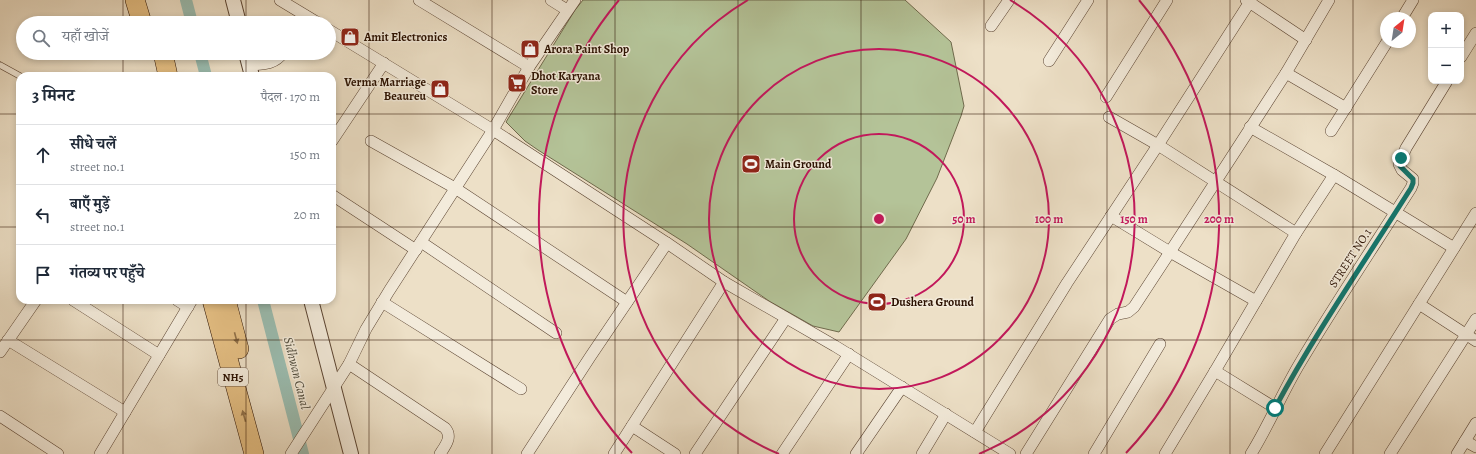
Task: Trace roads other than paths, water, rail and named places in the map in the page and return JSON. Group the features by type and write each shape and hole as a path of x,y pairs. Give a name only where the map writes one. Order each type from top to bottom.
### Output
{"highway":[{"path":"135,0 140,16"},
{"path":"149,0 153,16"},
{"path":"151,60 154,72"},
{"path":"164,60 167,72"},
{"name":"NH5","path":"213,304 254,454"},
{"name":"NH5","path":"227,304 268,454"}],"street":[{"path":"233,0 237,16"},
{"path":"280,0 301,16"},
{"path":"420,0 529,67"},
{"path":"551,0 567,10"},
{"path":"291,454 349,364 366,329 382,302 493,130 529,67 575,0"},
{"path":"991,26 1009,0"},
{"path":"1049,61 1088,0"},
{"path":"1106,97 1167,0"},
{"path":"1026,454 1110,319 1118,314 1131,310 1170,252 1286,73 1329,0"},
{"path":"1406,12 1413,0"},
{"path":"975,432 1067,283 1158,145 1249,1 1306,40"},
{"path":"1464,52 1476,33"},
{"path":"336,34 493,130 724,282 849,354 975,432 994,450 1010,454"},
{"path":"1331,131 1383,48"},
{"path":"249,65 271,64 277,60"},
{"path":"336,135 384,63"},
{"path":"1286,73 1346,108"},
{"name":"STREET NO.1","path":"1251,454 1265,431 1275,408 1299,365 1413,183 1411,176 1400,166 1401,158 1445,84"},
{"path":"1109,117 1158,145 1296,233"},
{"path":"1250,127 1334,175 1454,248"},
{"path":"372,141 455,188 627,302"},
{"path":"1165,454 1216,372 1296,233 1334,175"},
{"path":"336,197 418,246 556,333"},
{"path":"1325,454 1476,213"},
{"path":"1112,216 1170,252 1256,301"},
{"path":"527,454 667,244"},
{"path":"614,454 724,282"},
{"path":"382,302 521,389"},
{"path":"0,352 33,304"},
{"path":"79,304 159,355"},
{"path":"100,454 190,304"},
{"path":"313,304 331,392 351,454"},
{"path":"1420,304 1476,341"},
{"path":"695,454 786,318"},
{"path":"1390,454 1476,319"},
{"path":"8,340 125,412"},
{"path":"1094,454 1160,344"},
{"path":"782,454 849,354"},
{"path":"349,364 445,428 448,431 449,436 440,454"},
{"path":"1216,372 1275,408"},
{"path":"856,454 902,387"},
{"path":"922,454 946,414"},
{"path":"0,416 58,454"},
{"path":"1457,454 1476,423"},
{"path":"632,426 675,454"},
{"path":"1466,441 1476,448"}],"lane":[{"path":"0,65 16,74"}],"waterway":[{"name":"Sidhwan Canal","path":"186,0 190,16"},
{"name":"Sidhwan Canal","path":"202,60 205,72"},
{"name":"Sidhwan Canal","path":"264,304 303,454"}],"place":[{"name":"Amit Electronics","path":"350,37"},
{"name":"Arora Paint Shop","path":"530,49"},
{"name":"Dhot Karyana Store","path":"517,83"},
{"name":"Verma Marriage Beaureu","path":"440,89"},
{"name":"Main Ground","path":"751,164"},
{"name":"Dushera Ground","path":"877,302"}]}
